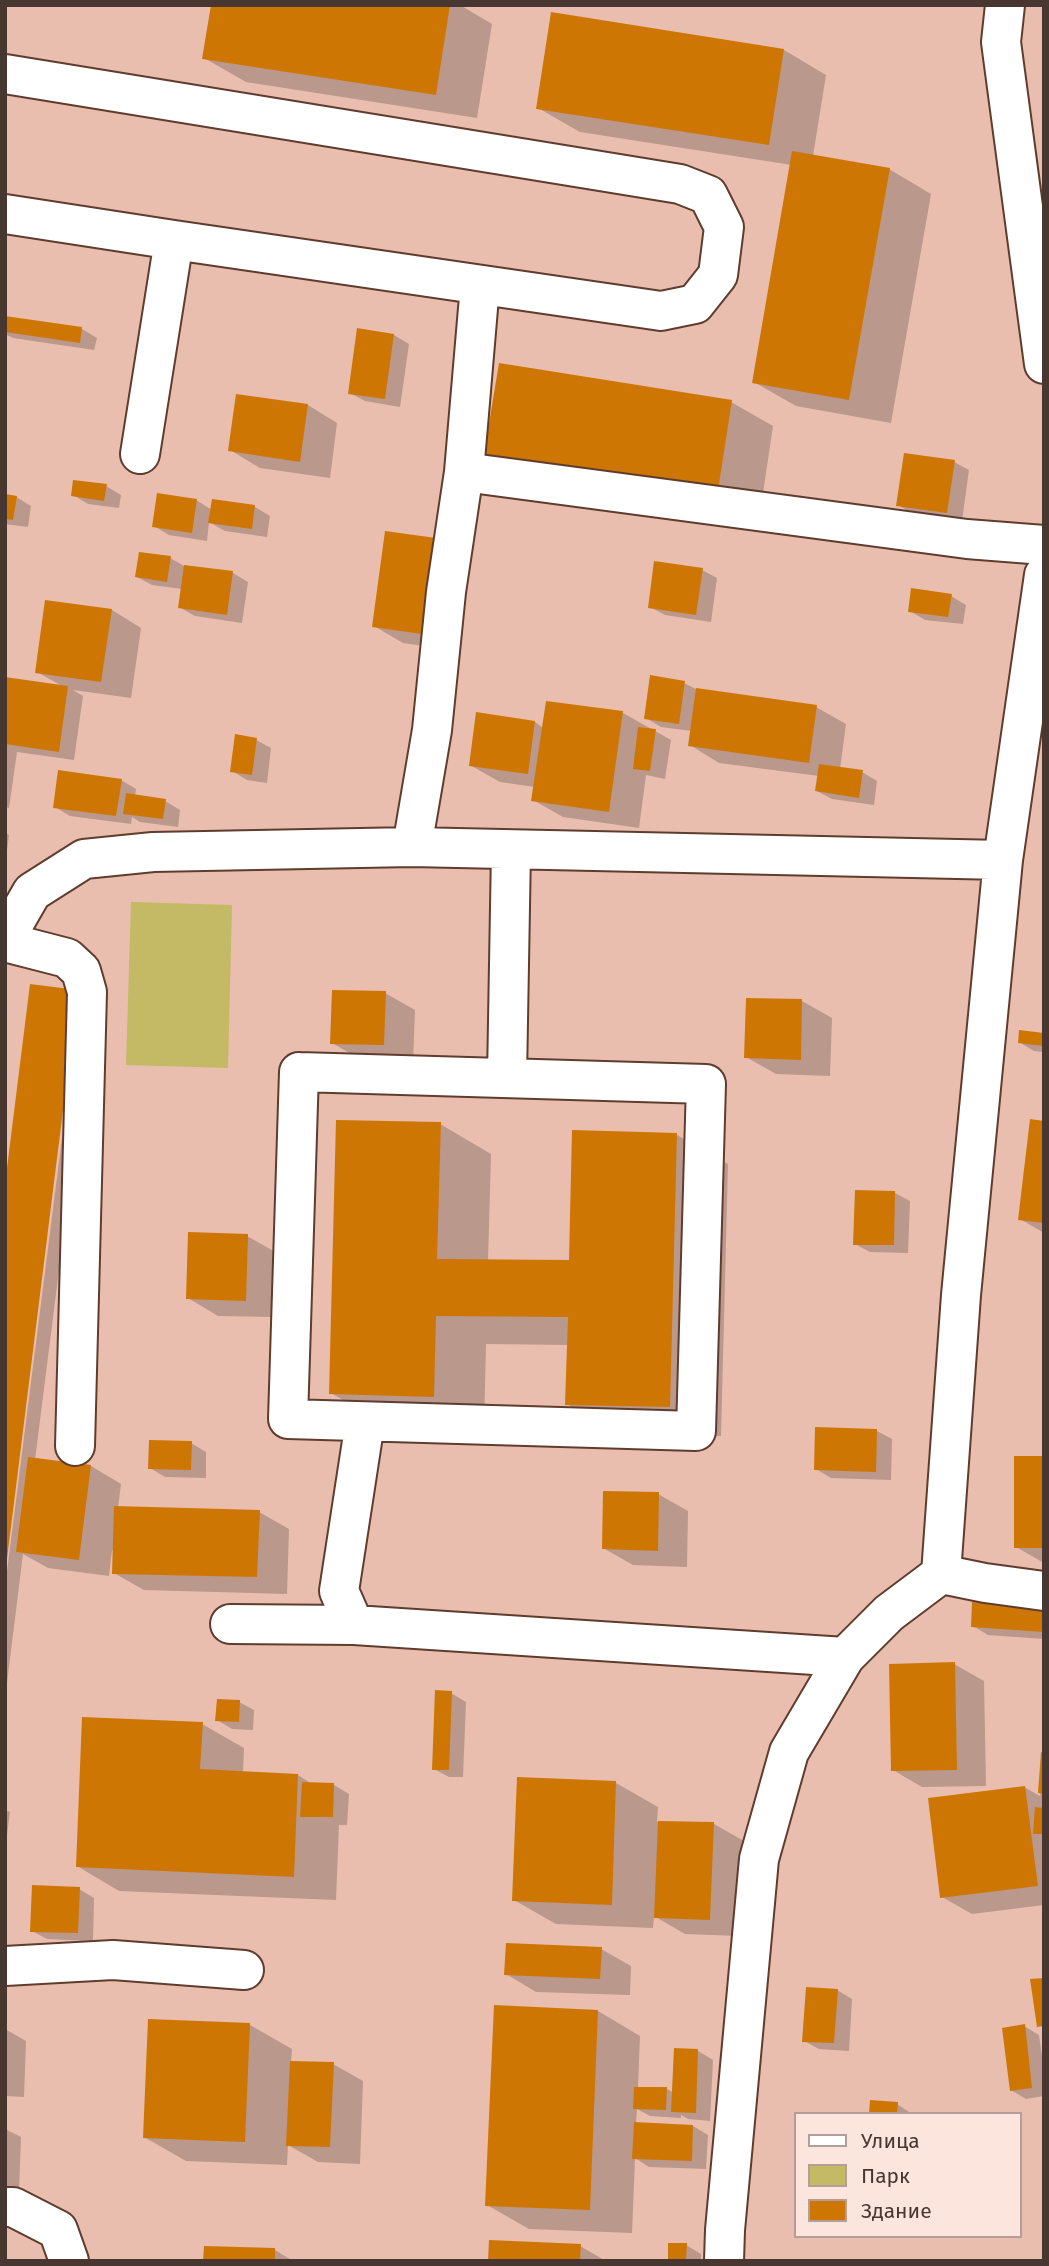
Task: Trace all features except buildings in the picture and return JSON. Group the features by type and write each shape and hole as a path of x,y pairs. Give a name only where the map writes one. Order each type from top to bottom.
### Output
{"street":[{"path":"1005,5 1001,42 1044,363"},
{"path":"5,74 680,184 708,195 724,227 718,275 695,304 661,311 5,214"},
{"path":"140,454 174,240"},
{"path":"412,847 432,730 446,592 464,472 480,285"},
{"path":"464,472 967,539 1044,545"},
{"path":"941,1574 961,1295 1003,860 1044,575"},
{"path":"75,1446 87,992 81,971 67,958 5,940 32,892 84,859 153,852 412,847 1003,860"},
{"path":"507,1078 511,850"},
{"path":"299,1072 507,1078 706,1084 696,1431 288,1419 299,1072"},
{"path":"354,1625 340,1591 365,1422"},
{"path":"724,2261 759,1858 789,1752 845,1657 889,1613 941,1574 1044,1591"},
{"path":"230,1624 354,1625 845,1657"},
{"path":"5,1966 113,1960 244,1970"},
{"path":"5,2207 13,2207 58,2230 69,2261"}],"green space":[{"path":"131,902 232,905 228,1068 126,1065"}]}
